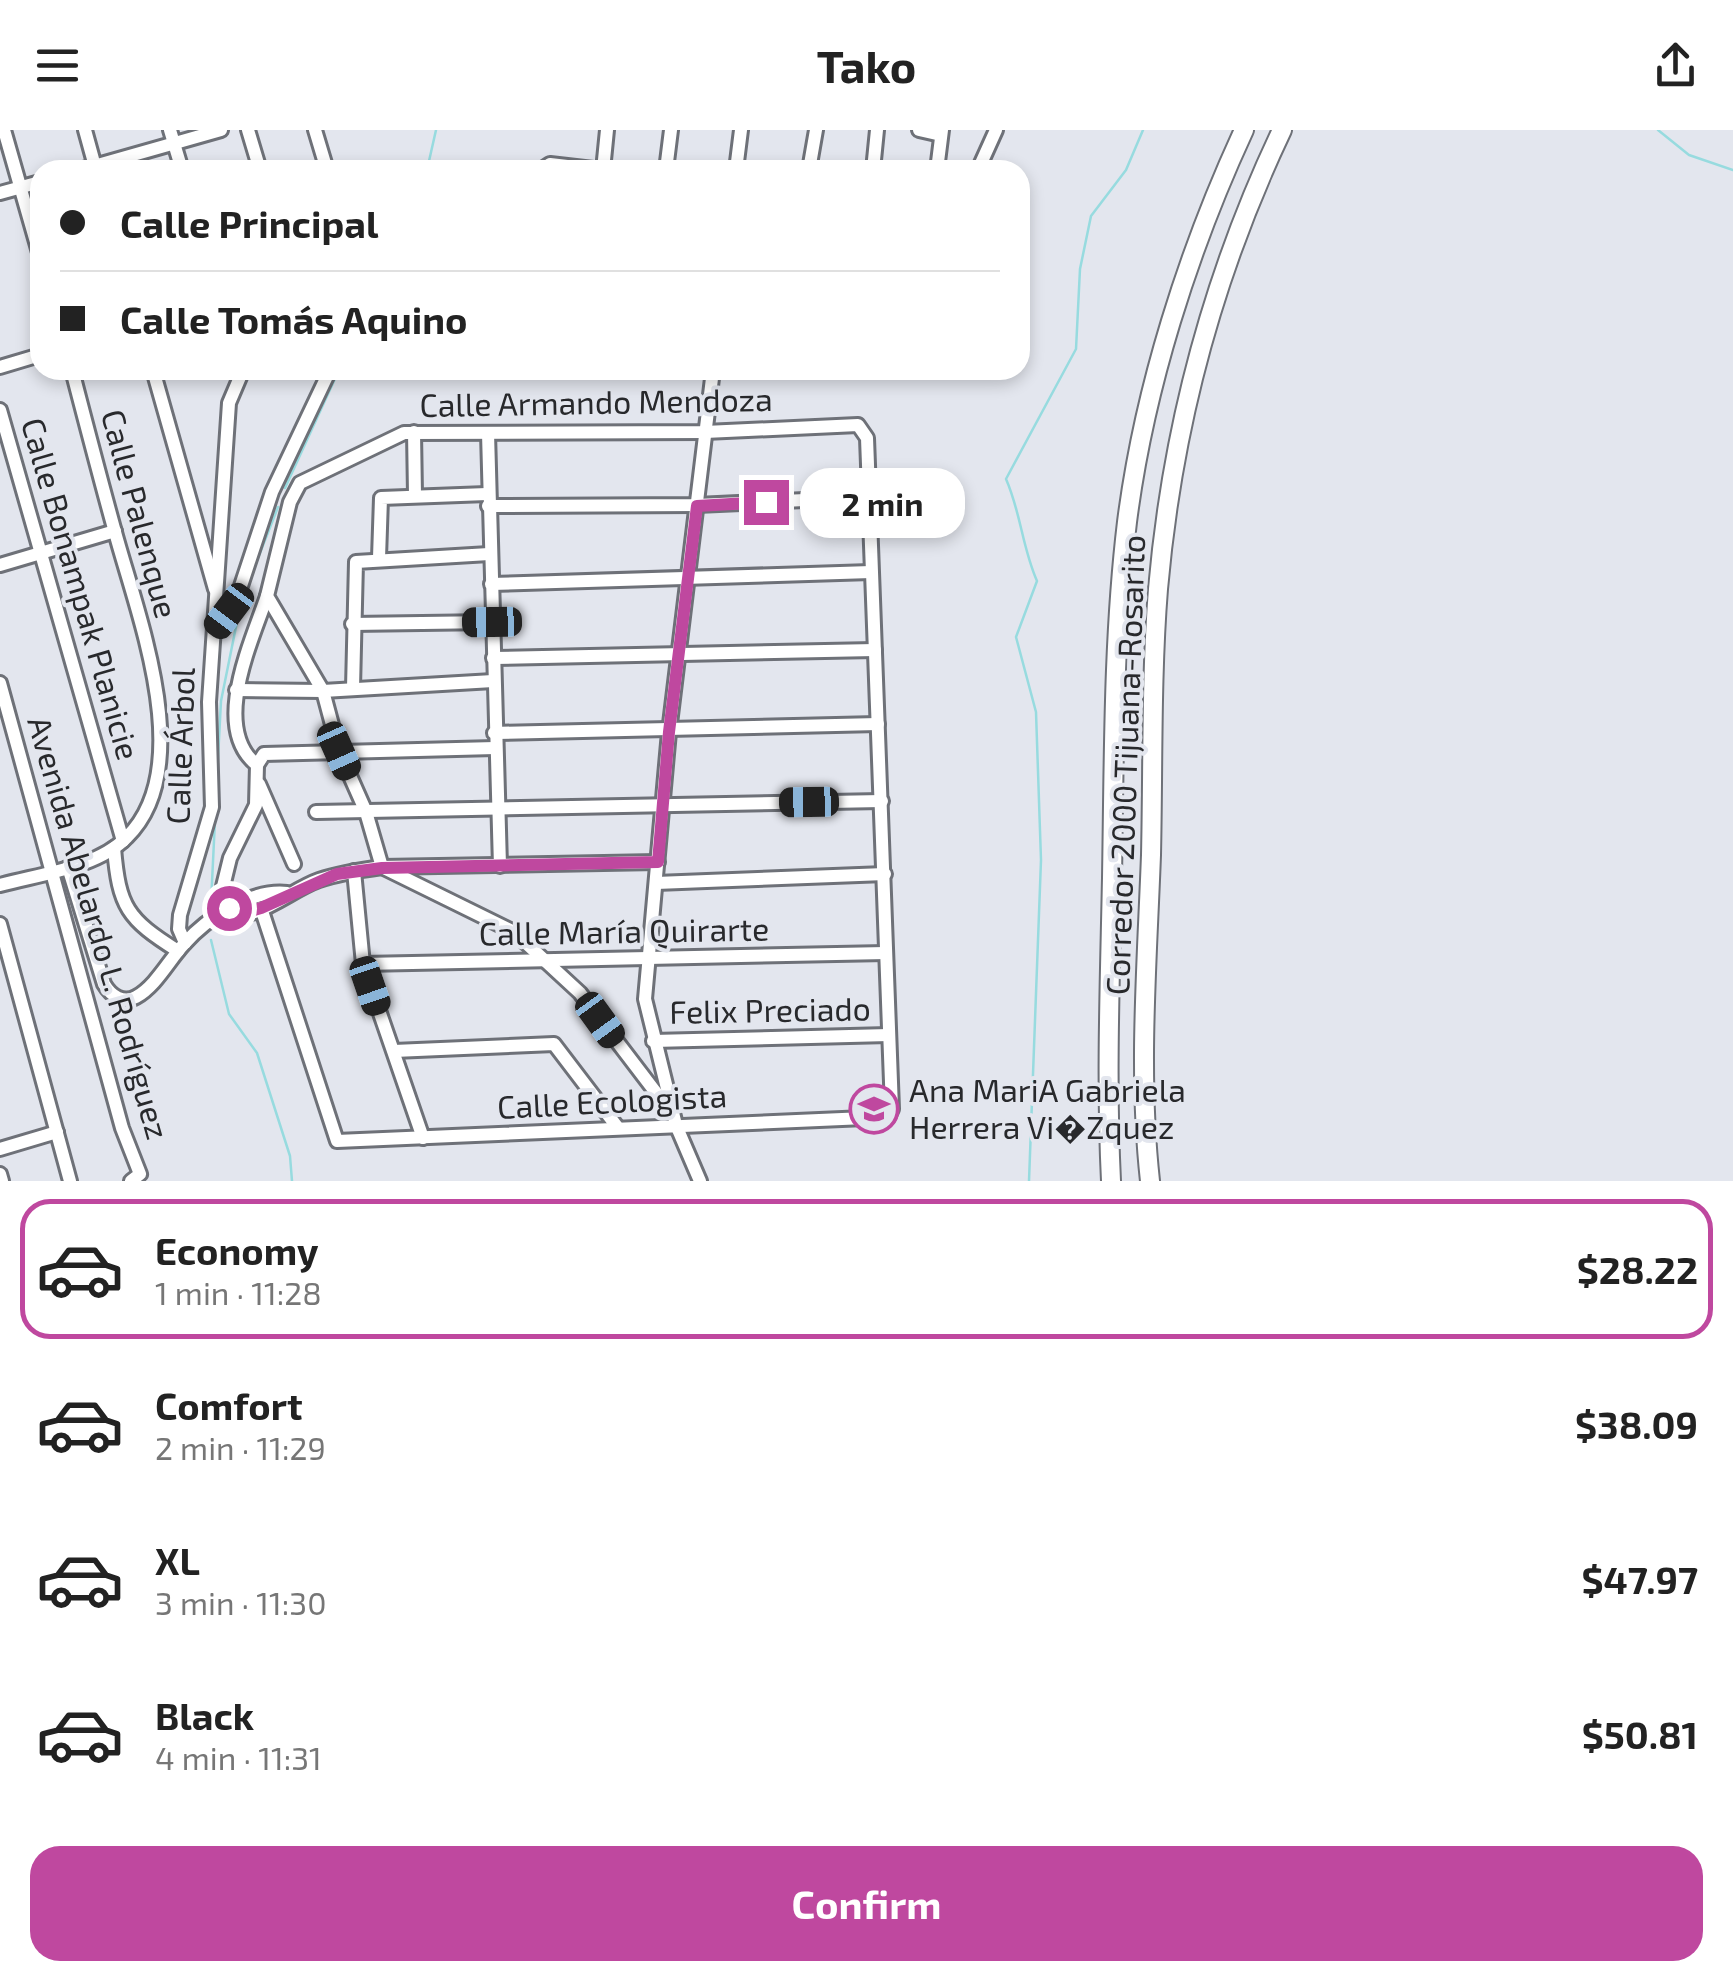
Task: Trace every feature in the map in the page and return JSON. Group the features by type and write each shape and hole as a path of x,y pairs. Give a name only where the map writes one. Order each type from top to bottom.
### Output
{"highway":[{"name":"Corredor 2000 Tijuana-Rosarito","path":"1111,1181 1107,1098 1113,825 1128,519 1162,360 1210,212 1244,130"},
{"name":"Corredor 2000 Tijuana-Rosarito","path":"1150,1181 1146,1028 1154,652 1164,529 1176,452 1203,336 1239,228 1282,130"}],"street":[{"path":"4,130 30,222"},
{"path":"85,130 94,160"},
{"path":"115,160 172,136 222,130"},
{"path":"248,130 257,160"},
{"path":"316,130 324,160"},
{"path":"604,160 608,130"},
{"path":"667,160 671,130"},
{"path":"737,160 741,130"},
{"path":"811,160 816,130"},
{"path":"875,160 877,130"},
{"path":"919,130 941,132 938,160"},
{"path":"982,160 996,130"},
{"path":"172,136 179,160"},
{"path":"0,192 30,184"},
{"path":"0,368 30,358"},
{"name":"Calle Palenque","path":"75,380 154,673 158,725 155,792 119,844"},
{"path":"156,380 218,601"},
{"name":"Calle Árbol","path":"181,947 180,915 212,808 209,702 229,403 239,380"},
{"path":"214,630 238,595 272,492 325,380"},
{"path":"700,1181 675,1120 645,999 669,732 712,380"},
{"name":"Calle Bonampak Planicie","path":"0,410 119,844 122,901 146,929 181,947"},
{"name":"Calle Armando Mendoza","path":"290,502 300,483 394,434 705,432 852,424 864,428 869,497"},
{"path":"414,432 415,495"},
{"path":"488,433 500,866"},
{"path":"259,761 248,758 233,701 267,596 290,502 272,492"},
{"path":"379,558 380,500 415,495 697,506 869,497 889,1035"},
{"path":"0,565 115,531"},
{"path":"353,688 354,565 379,558 489,554"},
{"path":"491,584 871,572"},
{"path":"267,596 322,691 339,751 366,812 382,868 419,889 506,927 548,962 580,993 675,1120"},
{"path":"352,624 492,622"},
{"path":"493,658 875,650"},
{"path":"236,690 322,691 493,681"},
{"name":"Avenida Abelardo L. Rodríguez","path":"0,684 122,1128 140,1174 130,1181"},
{"path":"494,733 669,732 878,724"},
{"path":"219,917 230,858 256,805 259,761 268,752 494,748"},
{"path":"258,782 294,864"},
{"path":"316,812 882,801"},
{"path":"0,885 68,867 119,844"},
{"path":"68,867 100,974 116,998 133,999 181,947 219,917 245,902 354,871 658,862"},
{"path":"354,871 363,964 423,1138"},
{"path":"656,883 885,874"},
{"path":"219,917 261,908 287,893"},
{"name":"Calle Ecologista","path":"261,908 337,1142 618,1128 675,1120 888,1117 892,1109 889,1035"},
{"path":"0,924 70,1181"},
{"name":"Calle María Quirarte","path":"363,964 886,953"},
{"name":"Felix Preciado","path":"653,1041 889,1035"},
{"path":"394,1051 554,1044 618,1128"},
{"path":"0,1149 57,1132"},
{"path":"0,1174 2,1181"}],"waterway":[{"path":"429,160 436,130"},
{"path":"1029,1181 1041,860 1036,712 1016,637 1037,581 1006,479 1076,349 1080,269 1091,216 1126,170 1143,130"},
{"path":"1658,130 1689,155 1733,170"},
{"path":"285,488 334,380"},
{"path":"251,576 278,507"},
{"path":"217,777 221,701 241,602"},
{"path":"211,903 215,820"},
{"path":"211,940 229,1014 257,1053 290,1156 292,1181"}],"place":[{"name":"Ana MariA Gabriela Herrera Vi�Zquez","path":"874,1109"}],"route":[{"path":"229,908 224,914 237,916 278,902 287,893 318,880 382,868 658,862 669,732 697,506 766,502"}]}
